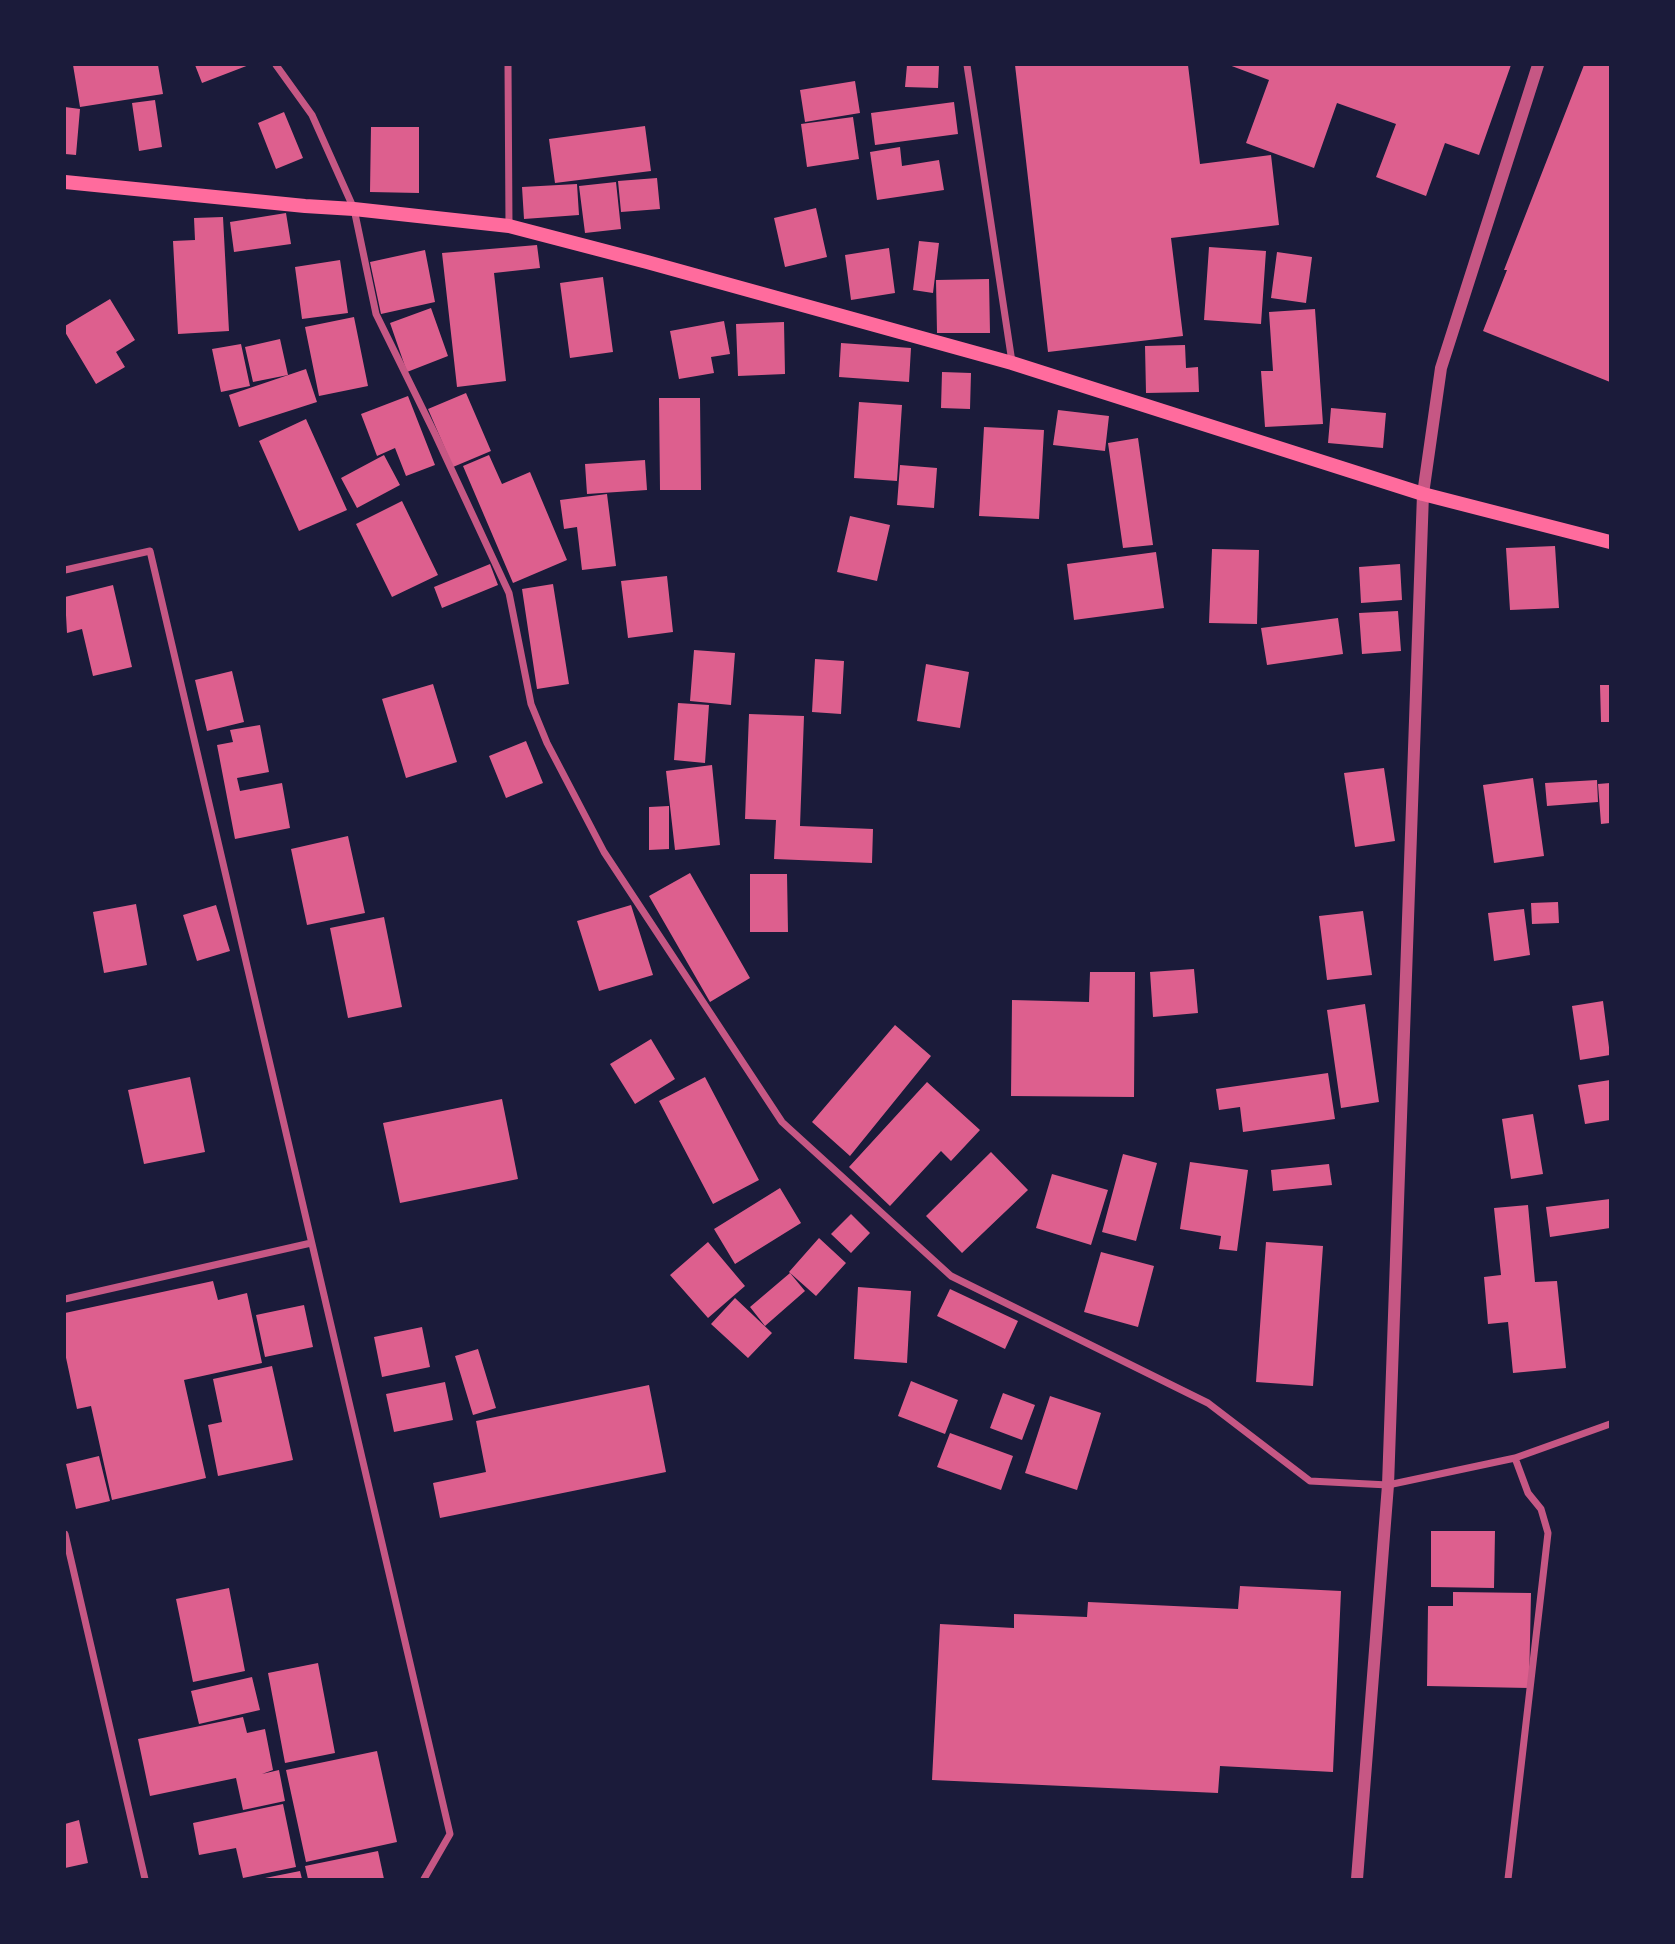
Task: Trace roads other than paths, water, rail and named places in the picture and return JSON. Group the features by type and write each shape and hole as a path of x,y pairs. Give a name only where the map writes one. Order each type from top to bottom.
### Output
{"main road":[{"path":"65,182 509,226 647,261 1012,363 1423,494 1610,542"}],"street":[{"path":"276,65 312,116 354,209 376,314 509,593 531,704 547,743 604,852 782,1122 951,1276 1208,1403 1310,1481 1388,1485 1515,1458 1610,1424"},
{"path":"508,65 509,226"},
{"path":"967,65 1012,363"},
{"path":"1357,1879 1388,1485 1423,494 1441,368 1538,65"},
{"path":"65,570 150,551 450,1834 424,1879"},
{"path":"65,1300 311,1243"},
{"path":"1508,1879 1548,1533 1541,1509 1528,1493 1515,1458"},
{"path":"65,1534 145,1879"}]}
